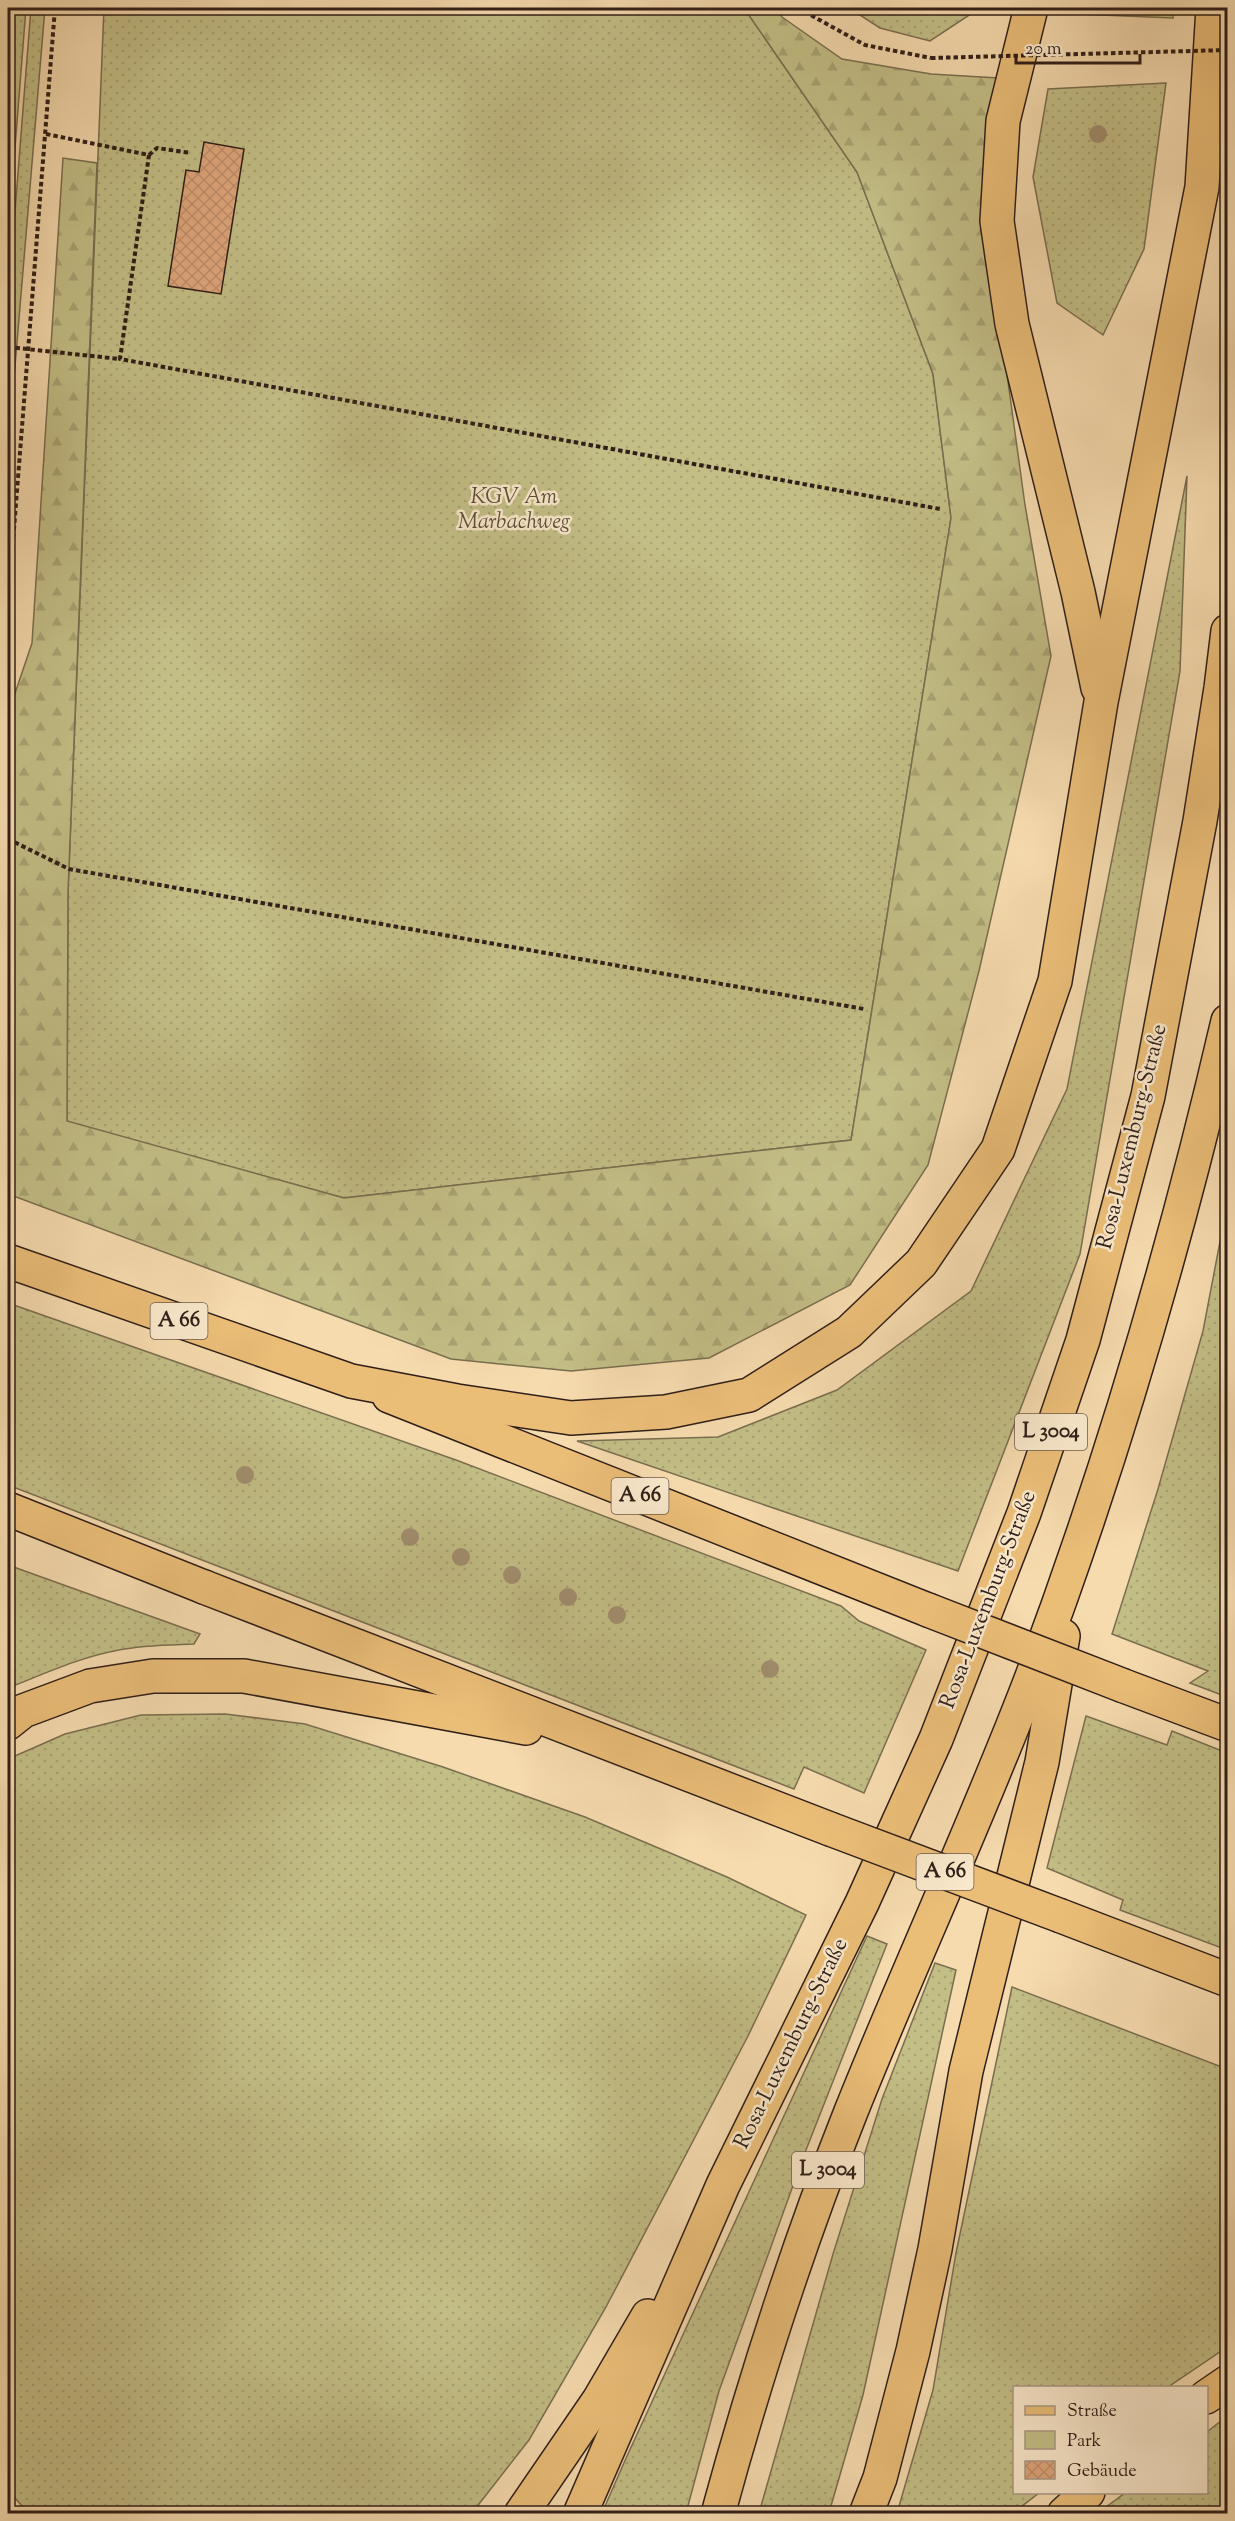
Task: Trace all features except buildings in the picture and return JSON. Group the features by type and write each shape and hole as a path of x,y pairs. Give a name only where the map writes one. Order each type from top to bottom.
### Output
{"main road":[{"path":"1031,8 1003,121 997,221 1012,324 1078,592 1101,702"},
{"path":"351,1382 571,1418 666,1412 749,1395 849,1332 921,1263 998,1149 1055,981 1101,702 1202,187 1213,8"},
{"name":"Rosa-Luxemburg-Straße","path":"580,2514 723,2185 862,1903 936,1739 1024,1513 1083,1340 1148,1096 1200,821 1221,688 1227,631"},
{"name":"L 3004","path":"718,2514 753,2388 811,2216 895,2004 929,1929 1024,1698 1074,1563 1152,1315 1227,1021"},
{"name":"A 66","path":"8,1261 351,1382 928,1610 1227,1725"},
{"name":"A 66","path":"8,1509 601,1742 1227,1980"},
{"path":"866,2514 880,2478 913,2351 935,2249 966,2071 1042,1762 1074,1563"},
{"path":"8,1723 23,1711 90,1686 153,1676 244,1676 601,1742"},
{"path":"521,2514 599,2400 723,2185"},
{"path":"1208,2396 1227,2382"},
{"path":"1064,2514 1087,2494"}],"path":[{"path":"8,605 55,8"},
{"path":"798,8 866,45 931,58 1227,50"},
{"path":"46,134 149,154"},
{"path":"120,359 149,154 157,148 191,153"},
{"path":"8,347 120,359 940,509"},
{"path":"8,839 69,869 864,1009"}],"green space":[{"path":"8,8 26,8 8,236"},
{"path":"31,8 45,8 8,450 8,300"},
{"name":"KGV Am Marbachweg","path":"104,8 744,8 857,172 933,374 951,518 851,1140 344,1198 67,1122 68,892"},
{"path":"744,8 776,8 782,17 842,59 931,74 998,78 987,229 1025,505 1051,656 979,971 928,1165 850,1285 709,1358 571,1371 451,1359 8,1194 8,714 32,643 63,158 97,163 68,892 67,1121 344,1198 851,1140 951,518 933,374 857,172"},
{"path":"849,8 980,8 930,41 880,28"},
{"path":"1056,8 1173,8 1173,18 1053,13"},
{"path":"1166,83 1144,249 1103,335 1057,303 1033,177 1048,89"},
{"path":"1187,476 1180,671 1080,1254 958,1571 577,1441 718,1437 837,1390 971,1291 1067,1089"},
{"path":"1227,1205 1228,1697 1190,1683 1208,1671 1112,1634 1158,1489 1203,1331"},
{"path":"8,1303 456,1460 841,1606 859,1621 926,1650 864,1793 804,1767 794,1789 8,1485"},
{"path":"8,1565 200,1634 194,1644 137,1647 105,1653 62,1666 8,1688"},
{"path":"225,1714 305,1724 443,1767 585,1817 727,1877 806,1915 748,2036 606,2307 529,2440 472,2513 29,2514 8,2490 8,1759 65,1734 141,1715"},
{"path":"1086,1716 1167,1745 1172,1731 1227,1753 1227,1950 1120,1910 1123,1900 1047,1868"},
{"path":"867,1936 887,1944 804,2155 719,2391 686,2513 602,2513 627,2456"},
{"path":"935,1963 956,1970 863,2395 829,2513 759,2513 833,2254 882,2099"},
{"path":"1012,1987 1227,2069 1227,2347 1169,2386 1013,2386 1013,2494 1038,2494 1013,2513 897,2513 933,2390 956,2253"},
{"path":"1227,2416 1227,2513 1098,2513 1124,2494 1208,2494 1208,2431"}]}
